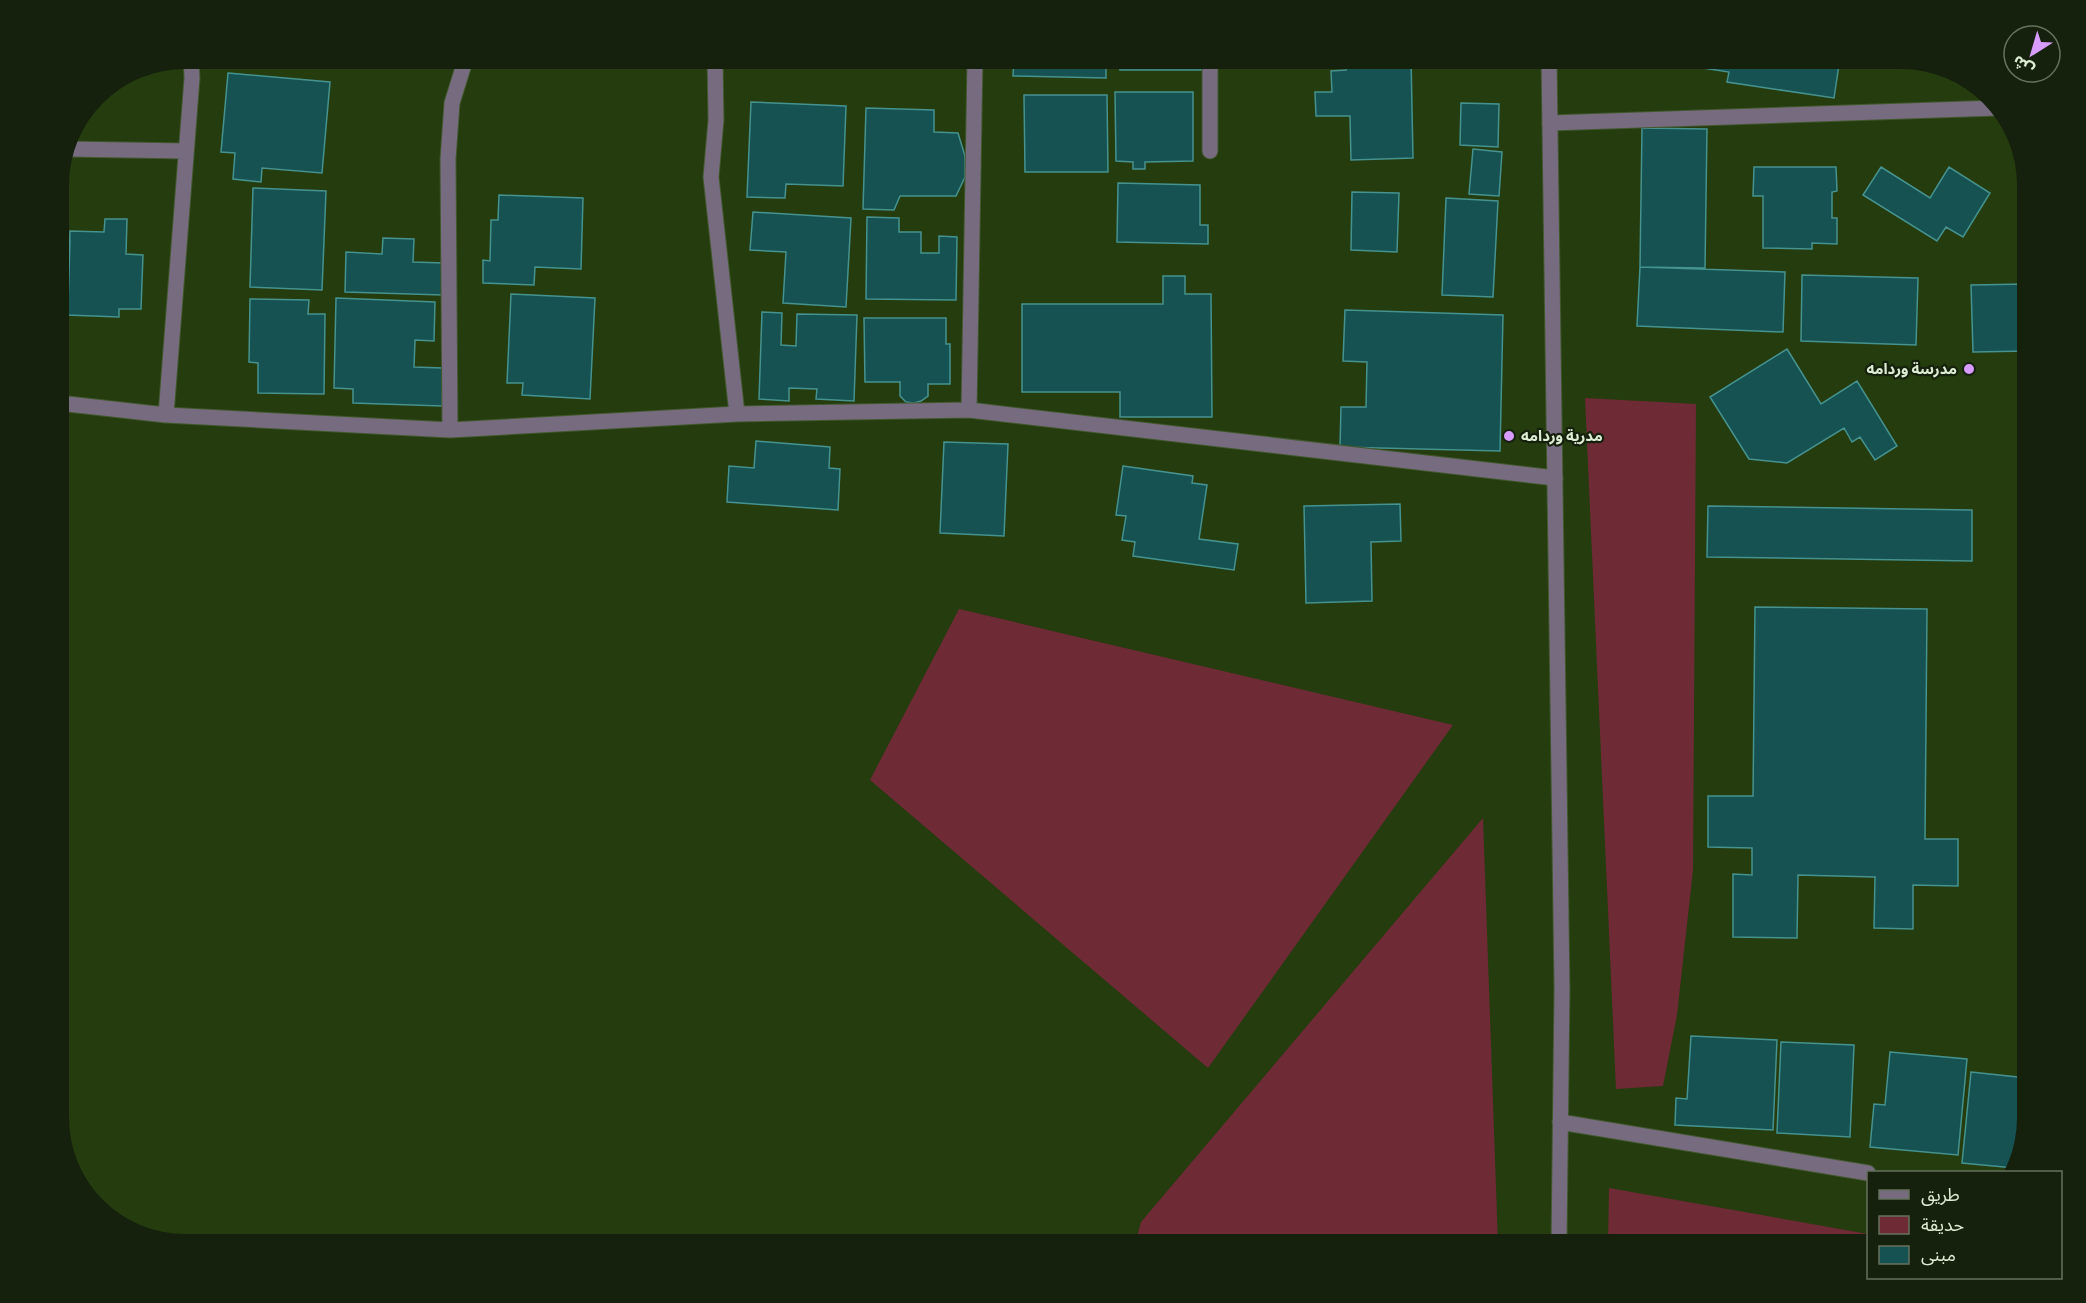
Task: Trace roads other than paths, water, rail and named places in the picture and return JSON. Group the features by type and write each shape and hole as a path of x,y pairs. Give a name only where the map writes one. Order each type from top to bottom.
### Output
{"street":[{"path":"166,415 192,69"},
{"path":"450,430 448,159 452,104 463,69"},
{"path":"715,69 716,120 711,177 737,414"},
{"path":"969,410 975,69"},
{"path":"1210,69 1210,152"},
{"path":"1549,69 1563,988 1559,1234"},
{"path":"1550,123 1987,108"},
{"path":"75,149 186,151"},
{"path":"69,404 166,415 450,430 737,414 969,410 1555,478"},
{"path":"1560,1122 1867,1173"}],"place":[{"name":"مدرسة وردامه","path":"1969,369"},
{"name":"مدرية وردامه","path":"1509,436"}]}
